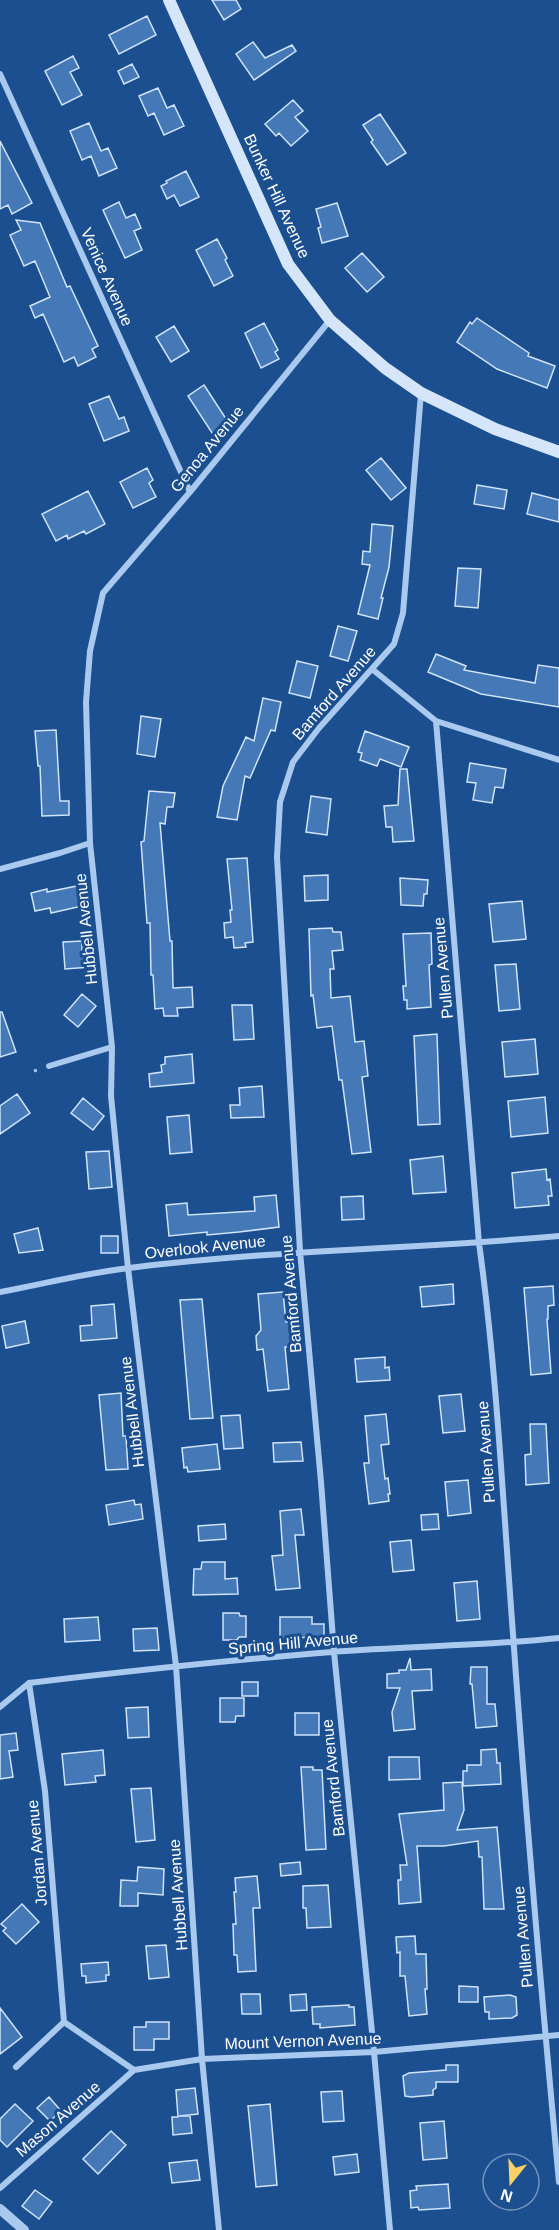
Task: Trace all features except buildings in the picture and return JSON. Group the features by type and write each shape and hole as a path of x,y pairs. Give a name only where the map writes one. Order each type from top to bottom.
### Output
{"main road":[{"name":"Bunker Hill Avenue","path":"169,0 288,264 330,320 385,368 421,393 495,429 559,452"}],"street":[{"name":"Venice Avenue","path":"0,74 190,492"},
{"name":"Genoa Avenue","path":"103,593 190,492 330,320"},
{"name":"Bamford Avenue","path":"390,2230 334,1652 300,1251 277,857 280,802 293,762 319,728 394,644 403,613 421,393"},
{"name":"Hubbell Avenue","path":"103,593 90,651 86,702 90,843 112,1047 111,1096 128,1268 176,1666 202,2059 219,2230"},
{"path":"372,669 436,721 559,759"},
{"name":"Pullen Avenue","path":"436,721 480,1243 489,1313 513,1642 559,2182"},
{"path":"0,868 90,843"},
{"path":"49,1066 112,1047"},
{"name":"Overlook Avenue","path":"0,1292 128,1268 300,1251 480,1243 559,1236"},
{"name":"Spring Hill Avenue","path":"29,1683 176,1666 334,1652 559,1638"},
{"path":"0,1707 29,1683"},
{"name":"Jordan Avenue","path":"29,1683 45,1791 64,2022"},
{"path":"16,2067 64,2022 134,2070"},
{"name":"Mount Vernon Avenue","path":"134,2070 202,2059 374,2052 559,2035"},
{"name":"Mason Avenue","path":"0,2188 134,2070"},
{"path":"0,2209 24,2230"}]}
